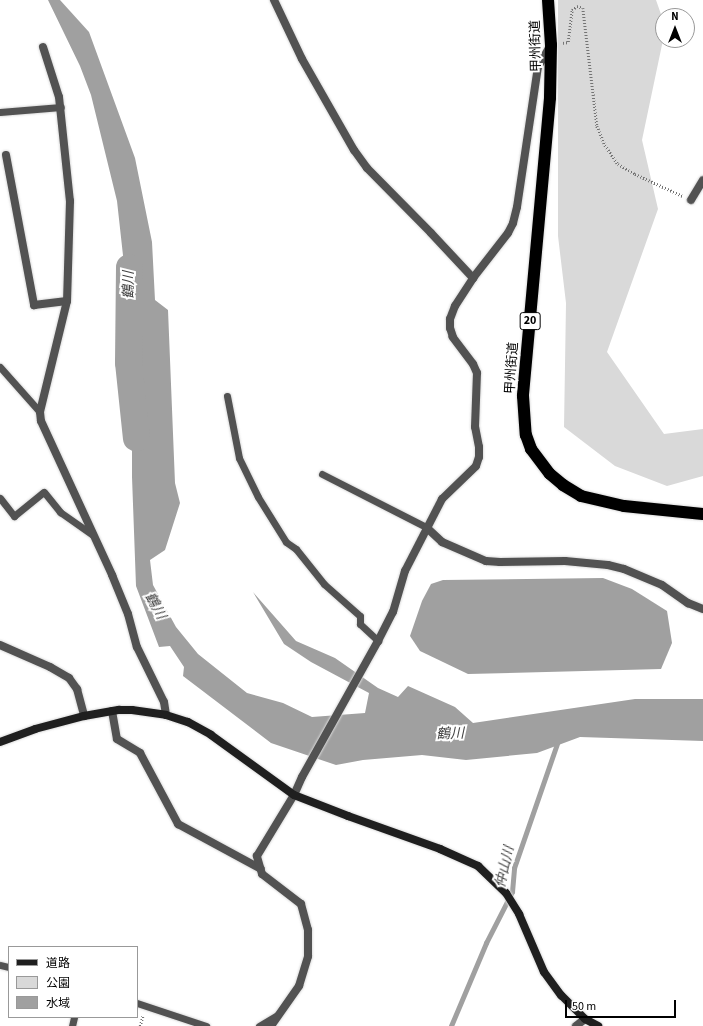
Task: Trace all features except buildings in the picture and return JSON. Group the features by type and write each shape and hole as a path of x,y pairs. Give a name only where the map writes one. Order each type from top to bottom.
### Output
{"highway":[{"name":"甲州街道","path":"548,0 551,45 550,98 523,396 526,435 532,449 550,474 563,485 581,496 624,506 703,514"}],"street":[{"path":"274,0 302,59 354,150 367,168 473,278"},
{"path":"271,1026 299,986 308,956 308,930 301,904 262,874 257,856 294,795 302,777 393,612 405,571 426,527 448,491 476,466 479,457 479,447 475,427 477,373 473,364 453,337 450,328 450,319 455,306 473,278 508,233 513,223 517,207 538,67 551,45"},
{"path":"43,47 61,107 70,201 67,301 40,412 41,421 112,575 128,614 137,647 164,702 166,715"},
{"path":"6,155 34,305 67,301"},
{"path":"691,200 703,180"},
{"path":"426,527 442,542 486,561 565,561 608,565 624,569 662,585 688,603 703,609"},
{"path":"0,645 50,667 69,678 77,689 84,716"},
{"path":"0,742 35,729 84,716 112,711 132,710 166,715 188,722 211,735 294,795 463,858 478,866 506,893 519,914 544,972 585,1019 598,1026"},
{"path":"112,711 117,739 140,753 178,824 261,869"},
{"path":"576,1026 585,1019"}],"lane":[{"path":"0,112 61,107"},
{"path":"0,367 40,412"},
{"path":"227,396 239,458 258,497 286,542 296,549 324,584 360,616 360,624 378,641"},
{"path":"322,474 426,527"},
{"path":"0,498 14,516 44,492 60,512 92,534"},
{"path":"138,1003 206,1026"},
{"path":"259,1026 278,1016"}],"path":[{"path":"551,45 568,42 572,10 577,6 583,8 597,126 605,145 618,164 635,174 691,200"}],"green space":[{"path":"558,0 656,0 659,8 655,8 655,48 661,48 642,140 658,209 607,352 664,434 703,429 703,476 667,486 615,466 564,427 566,303 558,236"}],"water":[{"path":"48,0 60,0 89,32 135,158 152,242 155,300 168,310 175,483 180,503 165,550 150,560 153,585 176,627 198,654 247,693 283,703 312,717 365,713 369,693 311,662 284,644 253,592 296,641 335,658 378,688 398,697 408,686 455,707 473,723 635,699 703,699 703,741 580,737 537,753 466,760 422,755 363,760 336,765 271,743 183,676 184,667 170,646 159,647 136,586 132,477 132,337 117,201 91,95 80,66"},
{"path":"603,578 632,589 667,611 672,643 661,669 468,674 420,651 410,636 422,601 431,584 443,580"}],"waterway":[{"name":"鶴川","path":"129,267 128,362 136,438"},
{"name":"仲山川","path":"451,1026 486,943 512,892 514,868 558,741"}]}
